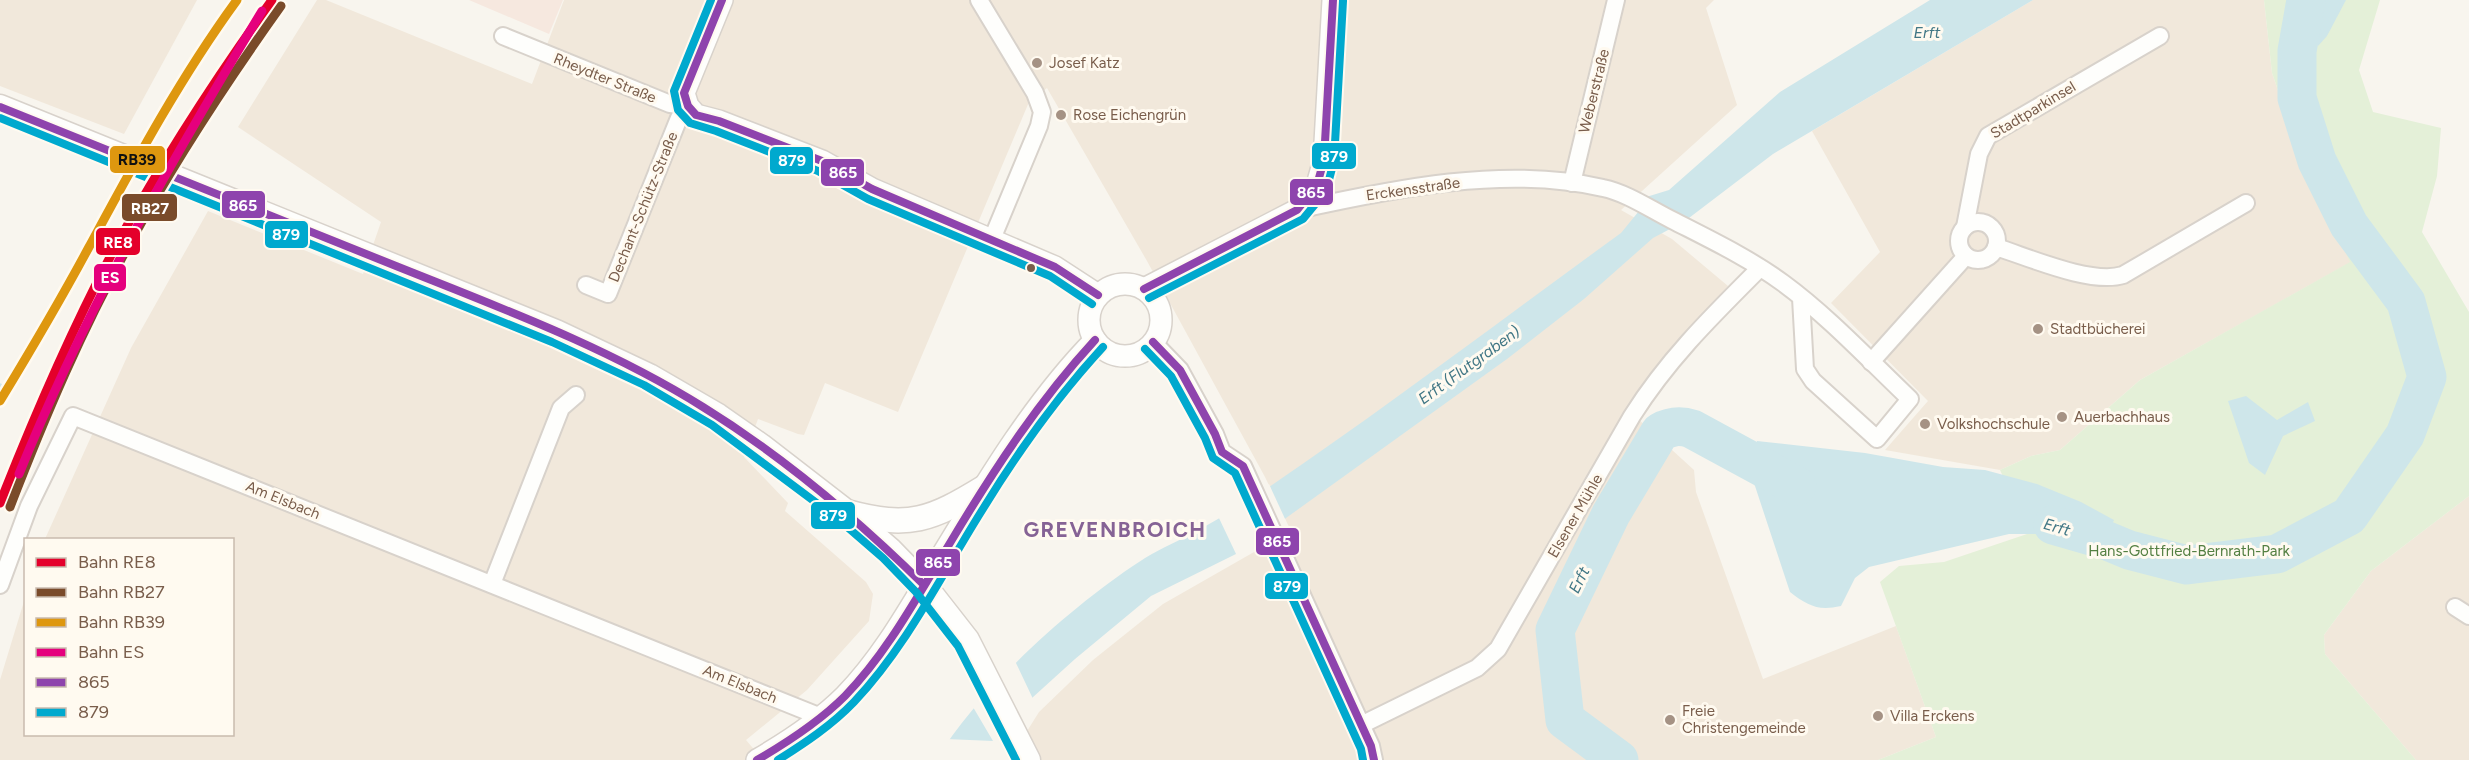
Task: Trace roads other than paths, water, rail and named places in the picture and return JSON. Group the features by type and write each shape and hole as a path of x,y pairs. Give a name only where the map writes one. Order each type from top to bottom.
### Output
{"main road":[{"path":"0,107 515,314 613,357 666,385 731,425 844,511 890,550 924,585 960,629 1018,736 1028,760"},
{"path":"844,511 884,520 916,520 945,511 986,487"}],"street":[{"name":"Dechant-Schütz-Straße","path":"586,285 608,294 679,118 688,106 684,93 722,0"},
{"path":"979,0 1035,93 1042,112 1039,126 992,239"},
{"path":"1297,210 1317,185 1324,160 1333,0"},
{"name":"Weberstraße","path":"1572,183 1616,0"},
{"name":"Rheydter Straße","path":"503,36 670,104 688,106 696,115 719,121 822,161 872,189 1055,267 1098,295"},
{"name":"Stadtparkinsel","path":"1966,256 1959,244 1961,231 1965,227 1979,154 1988,136 2160,36"},
{"name":"Erckensstraße","path":"1144,289 1297,210 1382,192 1443,183 1508,180 1572,183 1604,188 1624,195 1760,268"},
{"path":"1996,246 2086,275 2114,278 2123,275 2246,203"},
{"path":"1871,362 1966,256 1983,259 1993,252 1996,246 1995,234 1988,225 1976,222 1965,227"},
{"path":"1760,268 1802,298 1910,399 1877,439 1813,381 1804,369 1802,298"},
{"name":"Elsener Mühle","path":"1361,725 1477,668 1498,649 1622,433 1652,386 1692,336 1760,268"},
{"path":"1120,284 1129,284 1144,289 1157,304 1160,313 1158,333 1153,342 1140,352 1124,356 1108,351 1095,340 1091,333 1090,309 1098,295 1120,284"},
{"path":"757,760 821,717 851,689 880,654 1048,394 1095,340"},
{"path":"1153,342 1180,370 1222,452 1242,466 1371,746 1374,760"},
{"path":"492,584 561,408 576,395"},
{"name":"Am Elsbach","path":"0,585 28,506 73,416 821,717"}],"water":[{"name":"Erft","path":"1930,0 2033,0 1773,154 1685,221 1653,238 1584,299 1507,359 1236,554 1151,596 1032,698 987,760 936,760 976,705 1001,678 1084,602 1151,554 1232,511 1360,423 1621,233 1639,211 1643,198 1669,190 1780,92"},
{"path":"2314,0 2346,0 2327,36 2318,46"},
{"path":"2246,396 2277,420 2308,402 2315,421 2283,436 2265,475 2249,463 2228,401"},
{"path":"1757,441 1865,453 1943,467 1985,470 2037,484 2081,502 2114,520 2098,556 2042,534 2009,534 1869,567 1855,578 1841,606 1826,608 1814,606 1790,592 1748,471"}],"waterway":[{"name":"Erft","path":"2053,525 2105,540 2129,550 2187,565 2277,554 2349,516 2405,435 2427,377 2406,302 2349,225 2317,161 2297,98 2297,51 2306,0"},
{"path":"0,387 5,390"},
{"name":"Erft","path":"1619,760 1565,720 1555,630 1611,514 1660,432 1676,427 1692,429 1797,486"}],"rail line":[{"name":"RB39","path":"0,401 57,305 159,121 196,60 237,0"},
{"name":"RE8","path":"0,503 55,371 118,242 191,119 272,0"},
{"name":"RB27","path":"10,507 65,374 112,277 146,214 182,153 281,6"},
{"name":"ES","path":"19,474 101,295 163,180 262,11"}],"place":[{"name":"Josef Katz","path":"1037,63"},
{"name":"Rose Eichengrün","path":"1061,115"},
{"name":"Stadtbücherei","path":"2038,329"},
{"name":"Auerbachhaus","path":"2062,417"},
{"name":"Volkshochschule","path":"1925,424"},
{"name":"Villa Erckens","path":"1878,716"},
{"name":"Freie Christengemeinde","path":"1670,720"}],"district":[{"name":"GREVENBROICH","path":"1115,529"}],"water label":[{"name":"Erft (Flutgraben)","path":"1469,365"}],"park label":[{"name":"Hans-Gottfried-Bernrath-Park","path":"2189,551"}]}
